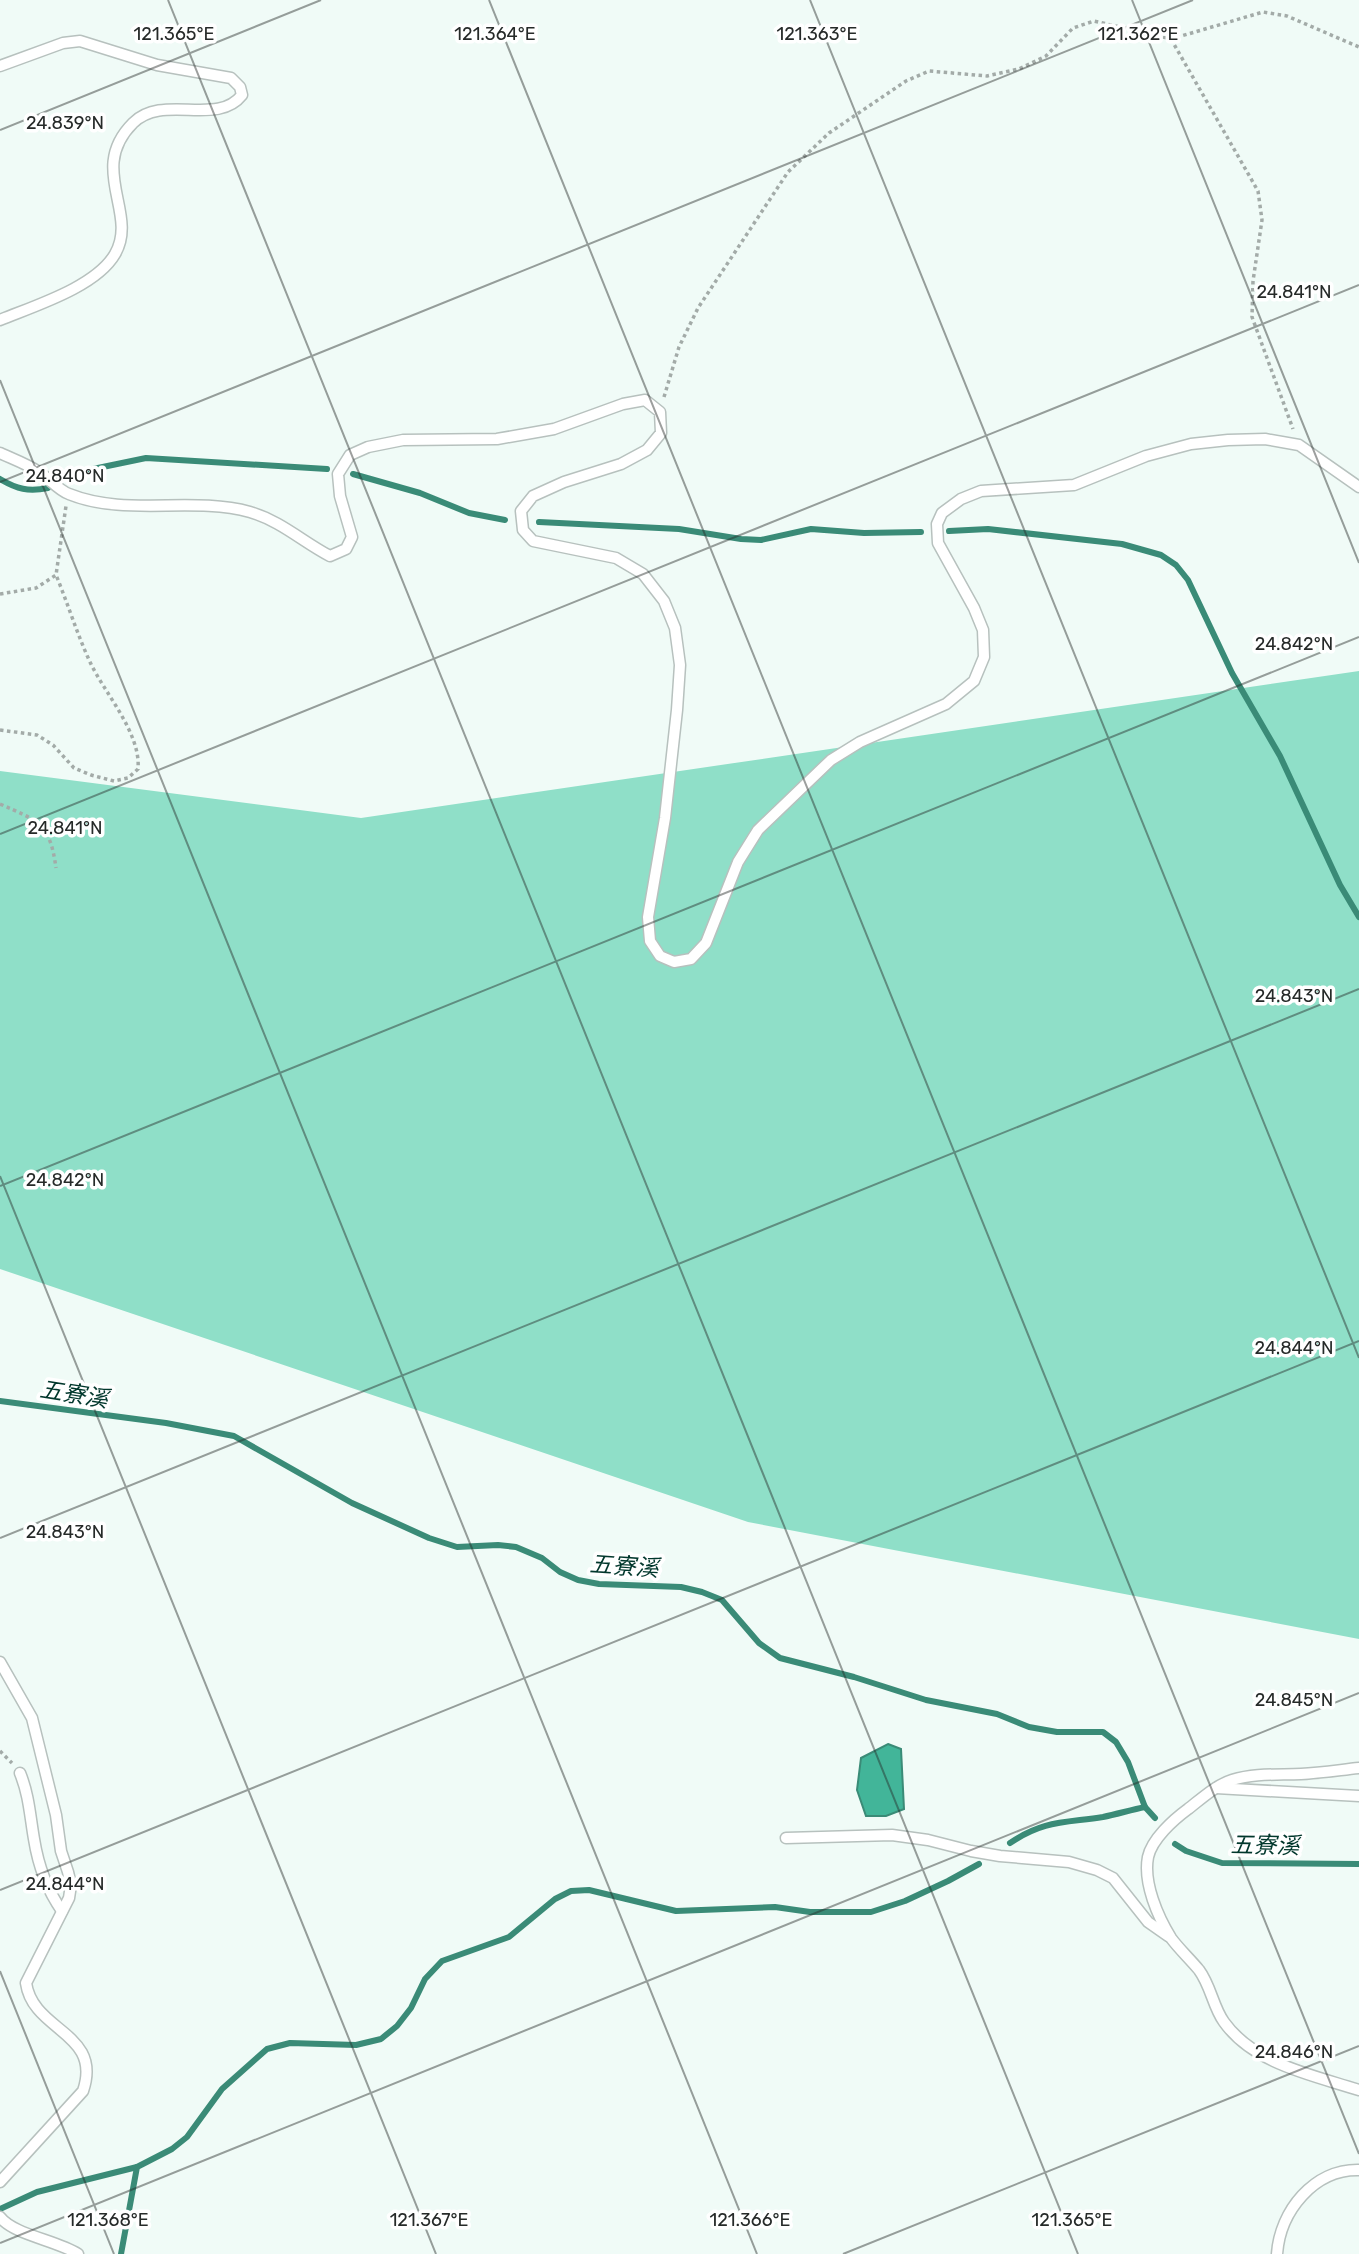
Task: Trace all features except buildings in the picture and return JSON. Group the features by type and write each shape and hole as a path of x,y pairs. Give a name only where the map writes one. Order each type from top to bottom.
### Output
{"lane":[{"path":"0,66 63,43 80,41 157,65 231,78 240,87 242,95 234,105 223,110 158,111 136,119 122,134 113,152 121,234 115,254 89,280 0,320"},
{"path":"0,453 38,471 66,494 107,504 202,505 251,512 276,523 330,556 346,550 352,537 340,496 338,474 350,455 368,447 403,440 497,439 554,429 623,404 645,400 660,412 661,433 648,450 621,464 564,482 533,496 522,511 523,530 533,541 617,558 643,574 664,601 675,628 680,665 677,710 665,818 648,917 650,941 660,956 674,962 691,959 706,943 738,862 758,830 831,760 860,742 946,704 974,681 984,657 983,630 974,608 938,543 937,524 942,513 961,499 981,491 1074,485 1146,456 1191,444 1265,439 1299,445 1359,487"},
{"path":"0,1662 32,1718 56,1815 61,1852 71,1885 69,1898 26,1983 28,1993 40,2013 71,2037 82,2052 87,2063 88,2077 83,2091 0,2182"},
{"path":"1359,1768 1260,1775 1231,1780 1216,1788 1170,1825 1154,1844 1148,1857 1148,1881 1159,1916 1172,1938 1201,1972 1222,2020 1235,2036 1251,2050 1300,2071 1359,2090"},
{"path":"20,1773 27,1790 34,1841 44,1876 50,1894 62,1911"},
{"path":"1216,1788 1359,1796"},
{"path":"786,1838 892,1835 1000,1856 1069,1862 1113,1878 1149,1922 1172,1938"},
{"path":"1277,2254 1282,2225 1311,2185 1348,2169 1359,2170"},
{"path":"0,2217 11,2227 65,2245 78,2254"}],"path":[{"path":"660,412 679,346 698,308 788,172 829,133 906,81 929,71 988,76 1019,69 1046,56 1073,28 1094,20 1171,39 1263,12 1287,16 1359,47"},
{"path":"1171,39 1258,191 1262,220 1253,281 1252,317 1299,445"},
{"path":"0,730 37,735 53,746 74,768 90,775 114,781 128,778 138,769 139,755 132,736 90,662 57,575 66,494"},
{"path":"0,594 36,589 57,575"},
{"path":"0,804 31,818 46,830 53,843 56,867"}],"shaded area":[{"path":"1359,671 1359,1639 748,1522 0,1269 0,771 361,818"},
{"path":"888,1744 901,1749 904,1809 886,1816 866,1816 857,1790 861,1758"}],"waterway":[{"path":"71,477 93,469 146,458 327,469"},
{"path":"353,474 420,493 469,513 505,520"},
{"path":"0,479 23,489 48,488"},
{"path":"539,522 679,529 761,540 811,529 864,533 921,532"},
{"path":"949,531 988,529 1122,544 1161,555 1176,565 1188,580 1232,673 1280,756 1340,885 1359,917"},
{"name":"五寮溪","path":"0,1401 166,1423 234,1436 352,1503 429,1538 457,1547 516,1547 542,1558 560,1572 578,1580 599,1584 681,1587 722,1600 759,1643 780,1658 854,1677 926,1700 997,1714 1029,1727 1057,1732 1103,1732 1116,1742 1128,1762 1145,1807 1155,1818"},
{"path":"1010,1843 1044,1826 1145,1807"},
{"name":"五寮溪","path":"1175,1844 1186,1851 1222,1863 1359,1864"},
{"path":"121,2254 137,2167 172,2149 187,2137 222,2089 267,2049 290,2043 356,2045 381,2039 397,2026 411,2008 425,1979 442,1961 509,1937 555,1899 571,1891 589,1890 676,1911 775,1907 810,1912 871,1912 905,1901 979,1864"},
{"path":"0,2209 37,2192 137,2167"}]}
